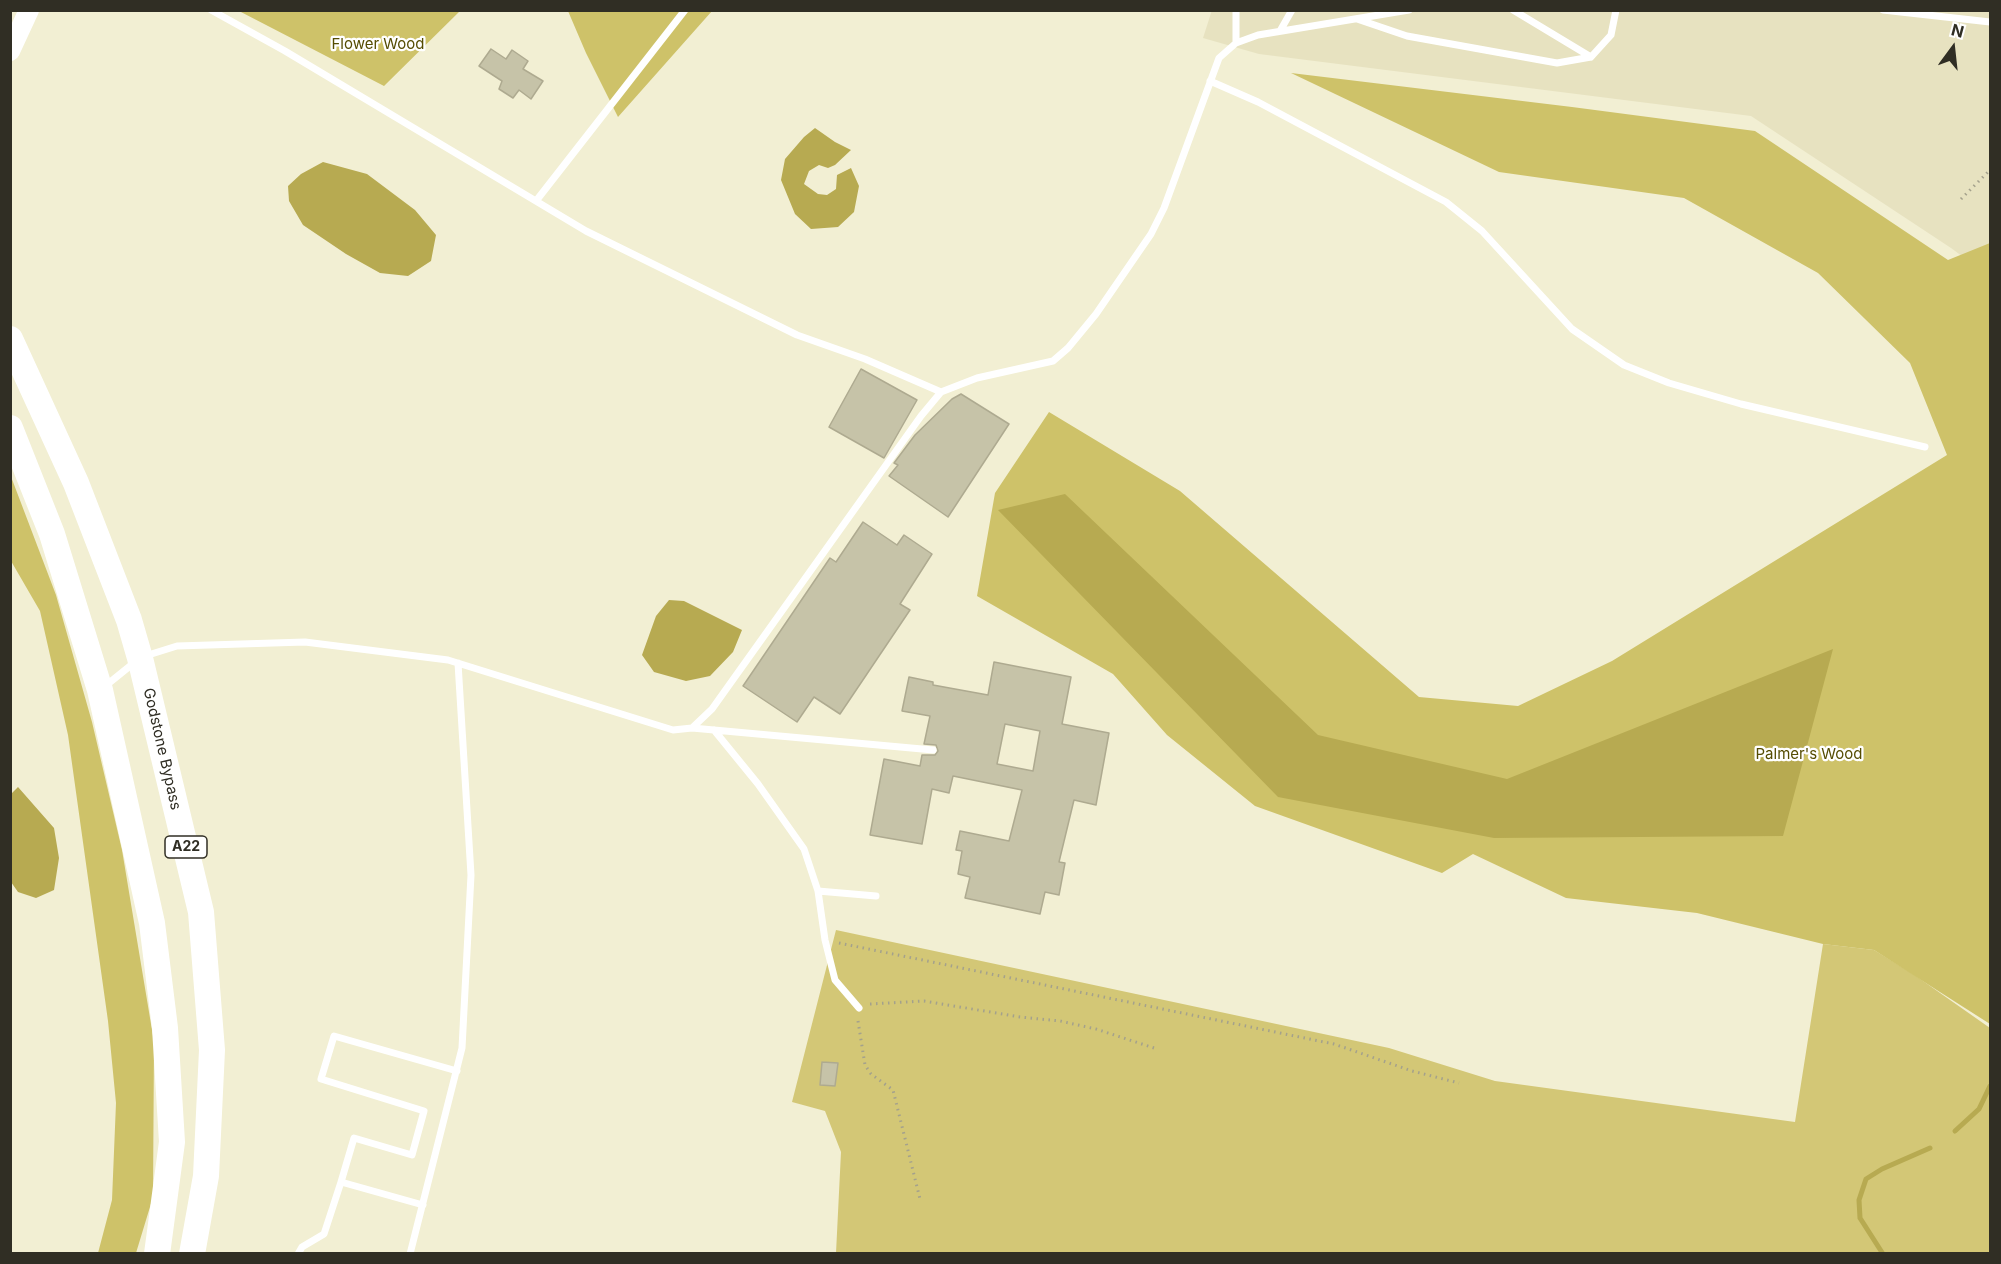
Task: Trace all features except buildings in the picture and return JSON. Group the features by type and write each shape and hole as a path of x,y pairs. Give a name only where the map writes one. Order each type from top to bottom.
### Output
{"highway":[{"name":"Godstone Bypass","path":"10,339 76,483 116,584 140,658 201,912 212,1050 206,1176 192,1254"},
{"path":"10,428 52,534 100,690 152,923 165,1028 172,1142 157,1254"}],"street":[{"path":"10,51 28,10"}],"lane":[{"path":"211,10 285,51 586,231 797,335 865,359 941,392"},
{"path":"536,201 685,10"},
{"path":"1236,10 1236,44"},
{"path":"1280,31 1292,10"},
{"path":"692,728 712,709 921,416 941,392 977,378 1053,361 1068,348 1096,314 1151,234 1164,207 1219,58 1236,44 1258,35 1409,10"},
{"path":"1513,10 1591,57"},
{"path":"1356,19 1407,36 1557,63 1591,57 1611,35 1617,10"},
{"path":"1883,10 1990,22"},
{"path":"1210,81 1258,102 1446,202 1482,231 1572,329 1624,365 1669,383 1741,404 1925,447"},
{"path":"100,690 140,658 177,646 305,642 448,660 673,730 692,728 933,750"},
{"path":"410,1254 462,1048 471,874 458,663"},
{"path":"714,730 758,784 804,849 818,891 825,940 835,980 859,1008"},
{"path":"818,891 876,896"},
{"path":"298,1254 302,1247 324,1234 354,1138 412,1155 424,1111 321,1079 334,1036 457,1071"},
{"path":"342,1182 423,1205"}],"path":[{"path":"1961,199 1990,170"},
{"path":"825,940 1334,1044 1412,1071 1459,1083"},
{"path":"920,1198 893,1090 871,1074 865,1065 858,1024 859,1008 871,1003 924,1001 1020,1017 1060,1021 1096,1029 1154,1048"}],"shaded area":[{"path":"1212,10 1990,11 1990,277 1951,248 1751,116 1259,54 1203,38"},
{"path":"815,128 851,150 835,165 828,168 819,165 809,171 804,184 818,194 827,195 836,189 837,175 851,168 859,186 854,212 838,227 811,229 795,214 781,180 785,159"},
{"path":"323,162 367,174 415,210 436,235 431,261 408,276 380,273 346,254 303,225 289,201 288,186 301,174"},
{"path":"1065,494 1318,735 1507,779 1833,649 1783,836 1494,838 1278,797 998,510"},
{"path":"669,600 684,601 742,630 733,652 710,676 686,681 654,672 642,655 656,616"},
{"path":"18,787 54,828 59,858 54,890 36,898 18,892 11,882 11,794"},
{"path":"836,930 1389,1048 1495,1081 1795,1122 1823,944 1874,950 1913,974 1990,1028 1990,1253 836,1253 841,1152 825,1111 792,1102"}],"green space":[{"name":"Flower Wood","path":"239,11 460,11 384,86"},
{"path":"568,11 712,11 618,117"},
{"name":"Palmer's Wood","path":"1291,73 1755,131 1948,260 1990,243 1990,1024 1874,950 1823,944 1697,913 1566,898 1473,854 1442,873 1255,806 1167,735 1113,674 977,596 995,493 1049,412 1180,491 1419,697 1518,706 1612,661 1947,455 1910,363 1818,273 1684,198 1499,172"},
{"path":"10,474 56,595 92,722 122,850 154,1042 153,1197 136,1253 98,1253 112,1200 116,1103 108,1021 68,735 40,611 11,561"}],"waterway":[{"path":"1955,1131 1979,1109 1990,1086"},
{"path":"1883,1254 1860,1218 1859,1200 1866,1179 1882,1169 1930,1148"}]}
